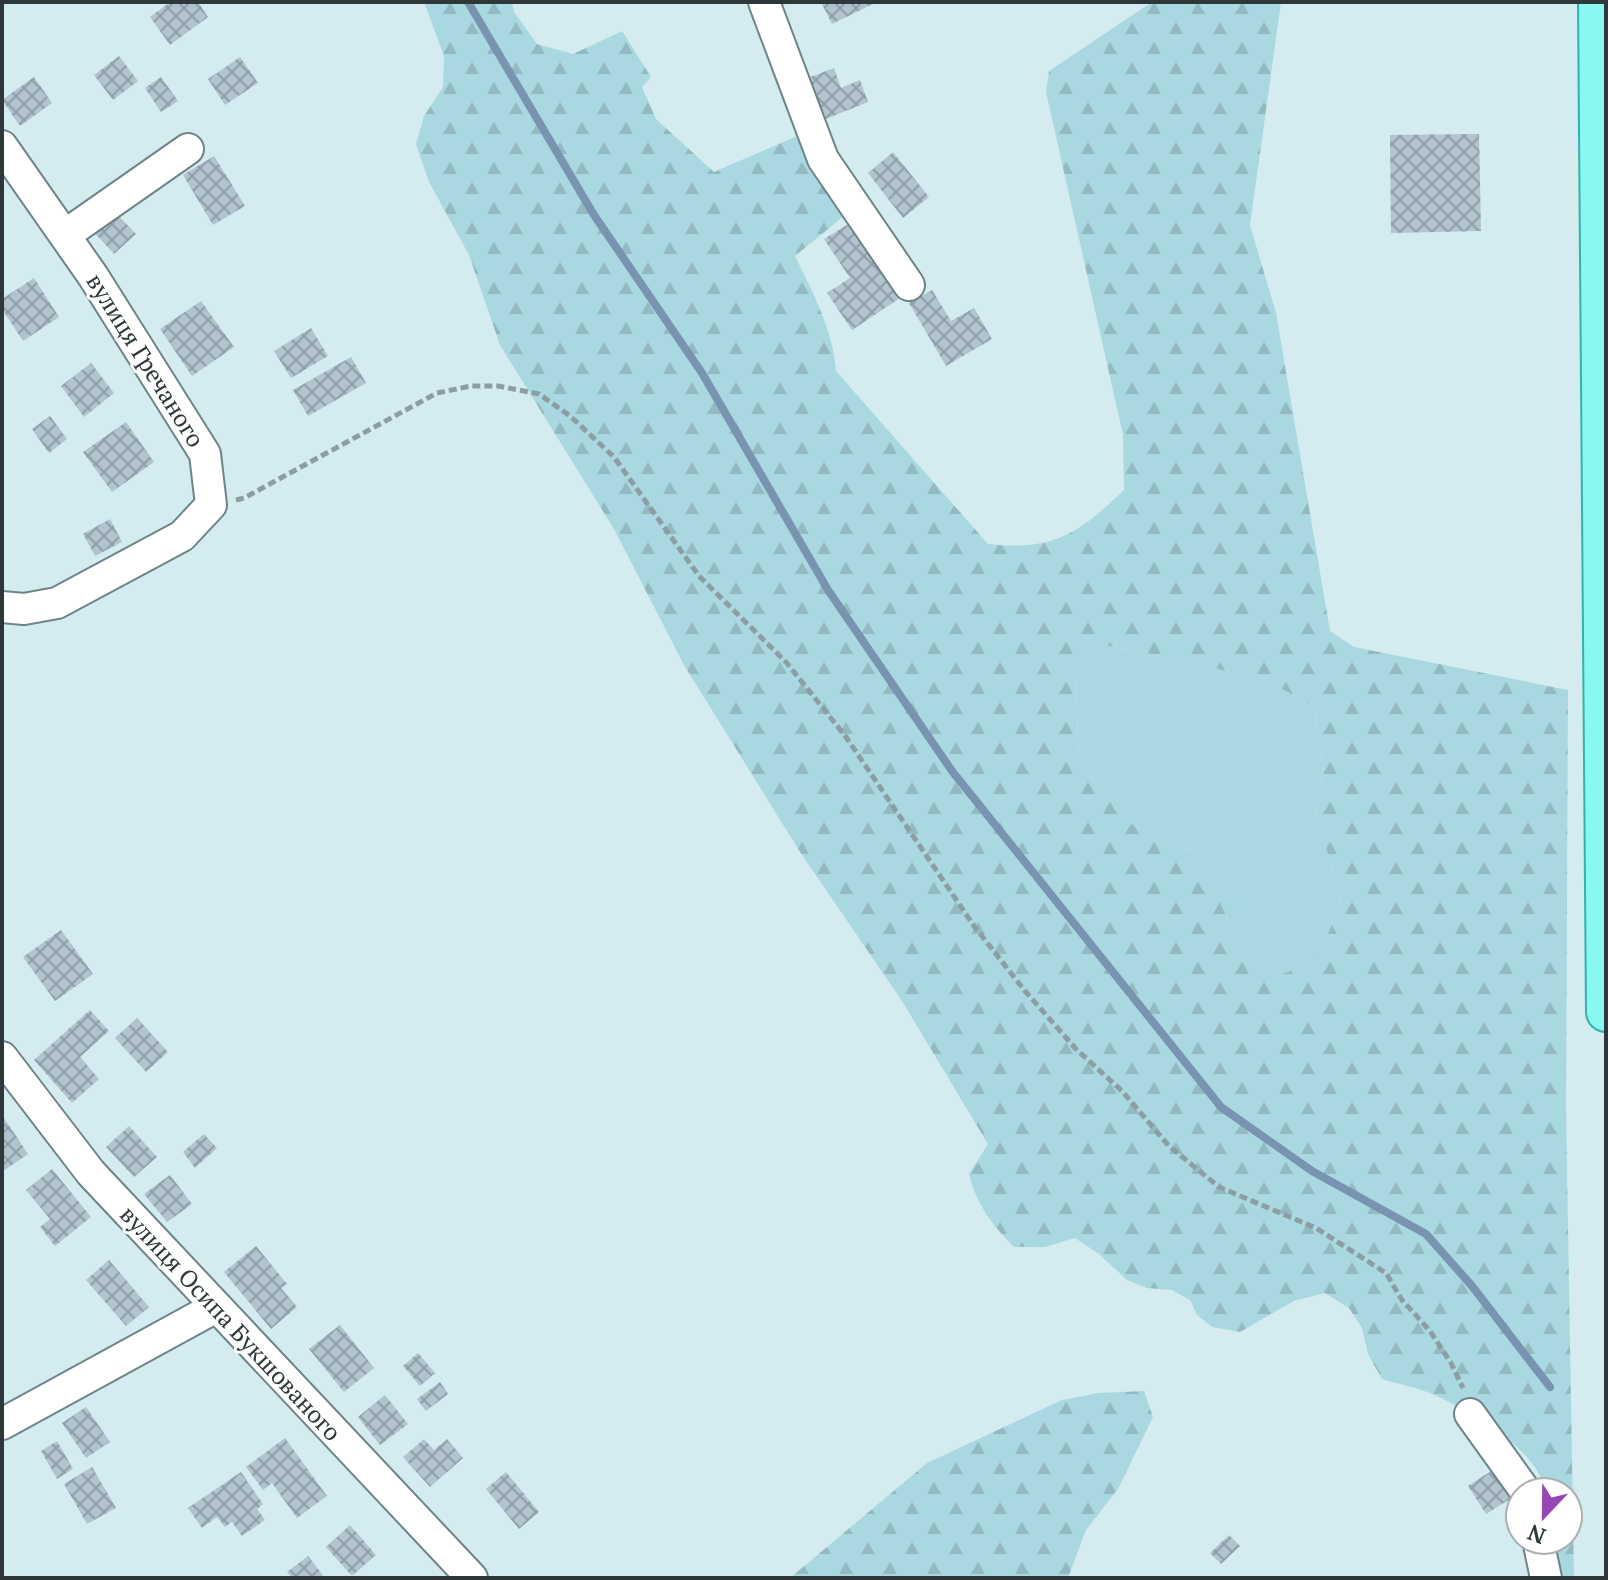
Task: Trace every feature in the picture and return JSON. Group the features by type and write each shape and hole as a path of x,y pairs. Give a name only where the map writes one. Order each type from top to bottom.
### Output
{"main road":[{"path":"1598,2 1606,1012"}],"street":[{"path":"764,2 823,159 909,285"},
{"name":"вулиця Гречаного","path":"2,146 65,235 205,454 211,505"},
{"path":"65,235 188,149"},
{"path":"2,607 24,609 57,603 182,536 211,505"},
{"name":"вулиця Осипа Букшованого","path":"8,1075 91,1173 472,1578"},
{"path":"2,1424 216,1307"},
{"path":"1470,1414 1515,1476"},
{"path":"1541,1556 1546,1578"}],"path":[{"path":"211,505 244,498 437,393 471,386 498,386 539,394 570,416 614,457 699,576 786,662 838,726 974,926 1076,1049 1122,1091 1169,1146 1219,1187 1316,1228 1386,1273 1402,1300 1430,1331 1451,1363 1461,1381 1470,1414"}],"green space":[{"path":"424,2 512,2 514,12 537,44 573,54 622,31 651,77 642,87 656,119 714,172 797,136 845,215 795,256 826,326 836,371 988,544 1031,545 1048,542 1078,528 1124,490 1123,435 1046,92 1049,71 1152,2 1281,2 1250,225 1276,313 1330,631 1354,647 1568,690 1566,1109 1572,1476 1539,1476 1517,1447 1481,1420 1430,1393 1382,1379 1368,1354 1362,1328 1349,1308 1325,1293 1294,1301 1240,1332 1212,1327 1197,1315 1190,1300 1172,1290 1147,1288 1127,1280 1099,1254 1075,1238 1045,1247 1014,1247 992,1223 976,1195 969,1174 988,1144 902,1001 800,852 684,665 614,529 500,345 469,255 429,182 416,144 424,116 443,87 444,56","holes":["1091,643 1193,662 1275,685 1314,707 1323,771 1316,807 1318,827 1341,902 1326,938 1303,966 1282,974 1262,969 1238,943 1208,874 1190,850 1131,824 1079,761 1076,688 1079,660"]},
{"path":"1091,643 1193,662 1275,685 1314,707 1323,771 1316,807 1318,827 1341,902 1326,938 1303,966 1282,974 1262,969 1238,943 1208,874 1190,850 1131,824 1079,761 1076,688 1079,659"},
{"path":"1144,1391 1153,1417 1118,1489 1086,1530 1068,1578 790,1578 927,1463 1062,1400 1099,1393"},
{"path":"1546,1556 1574,1556 1574,1578 1549,1578"}],"building":[{"path":"170,2 198,2 208,17 170,45 150,17"},
{"path":"821,2 877,2 832,24"},
{"path":"119,56 138,81 113,100 94,75"},
{"path":"240,57 258,83 225,105 208,79"},
{"path":"834,68 841,88 860,80 868,102 816,123 800,81"},
{"path":"34,77 52,103 20,126 2,100"},
{"path":"161,77 178,101 161,112 145,88"},
{"path":"1479,134 1481,231 1391,233 1390,135"},
{"path":"893,152 929,197 903,218 868,173"},
{"path":"214,156 245,206 213,225 183,175"},
{"path":"113,210 136,234 114,254 92,230"},
{"path":"850,223 900,298 852,330 827,293 850,278 824,239"},
{"path":"34,278 59,317 23,341 2,309 2,299"},
{"path":"932,290 951,321 974,308 992,339 946,366 909,303"},
{"path":"201,301 234,347 192,376 160,329"},
{"path":"311,328 328,356 291,378 274,351"},
{"path":"351,357 366,383 308,416 293,390"},
{"path":"91,363 114,393 84,417 61,386"},
{"path":"50,416 67,439 49,453 32,429"},
{"path":"126,422 154,462 112,492 83,452"},
{"path":"110,519 122,542 95,556 83,534"},
{"path":"61,930 93,974 55,1001 23,957"},
{"path":"90,1010 109,1031 80,1057 99,1079 72,1103 34,1060"},
{"path":"137,1018 168,1052 146,1072 115,1038"},
{"path":"2,1115 28,1154 2,1172"},
{"path":"129,1126 157,1157 134,1177 106,1147"},
{"path":"204,1134 217,1148 195,1168 183,1152"},
{"path":"52,1169 91,1217 55,1246 40,1227 50,1219 26,1190"},
{"path":"170,1175 192,1204 167,1222 144,1194"},
{"path":"256,1246 287,1284 281,1288 297,1307 271,1329 224,1272"},
{"path":"109,1260 149,1307 126,1326 86,1280"},
{"path":"340,1325 374,1368 344,1392 309,1349"},
{"path":"418,1353 435,1373 420,1386 403,1366"},
{"path":"440,1382 448,1394 426,1411 417,1399"},
{"path":"385,1395 408,1424 380,1445 358,1417"},
{"path":"86,1407 110,1442 86,1458 62,1423"},
{"path":"285,1438 327,1496 297,1518 272,1483 263,1490 246,1467"},
{"path":"424,1439 434,1450 447,1439 463,1458 430,1487 403,1457"},
{"path":"57,1441 73,1469 57,1479 41,1451"},
{"path":"1502,1464 1509,1476 1504,1476 1504,1503 1486,1514 1468,1486"},
{"path":"92,1467 116,1508 87,1524 64,1484"},
{"path":"241,1472 263,1504 257,1509 265,1520 242,1536 232,1522 225,1527 217,1517 202,1528 188,1508"},
{"path":"506,1472 539,1512 519,1529 486,1489"},
{"path":"350,1525 376,1555 352,1576 326,1547"},
{"path":"1229,1535 1240,1546 1221,1564 1210,1553"},
{"path":"308,1556 325,1578 292,1578 287,1572"}],"waterway":[{"path":"468,2 594,215 702,373 828,590 952,771 1221,1107 1312,1171 1426,1234 1472,1286 1550,1387"}]}
